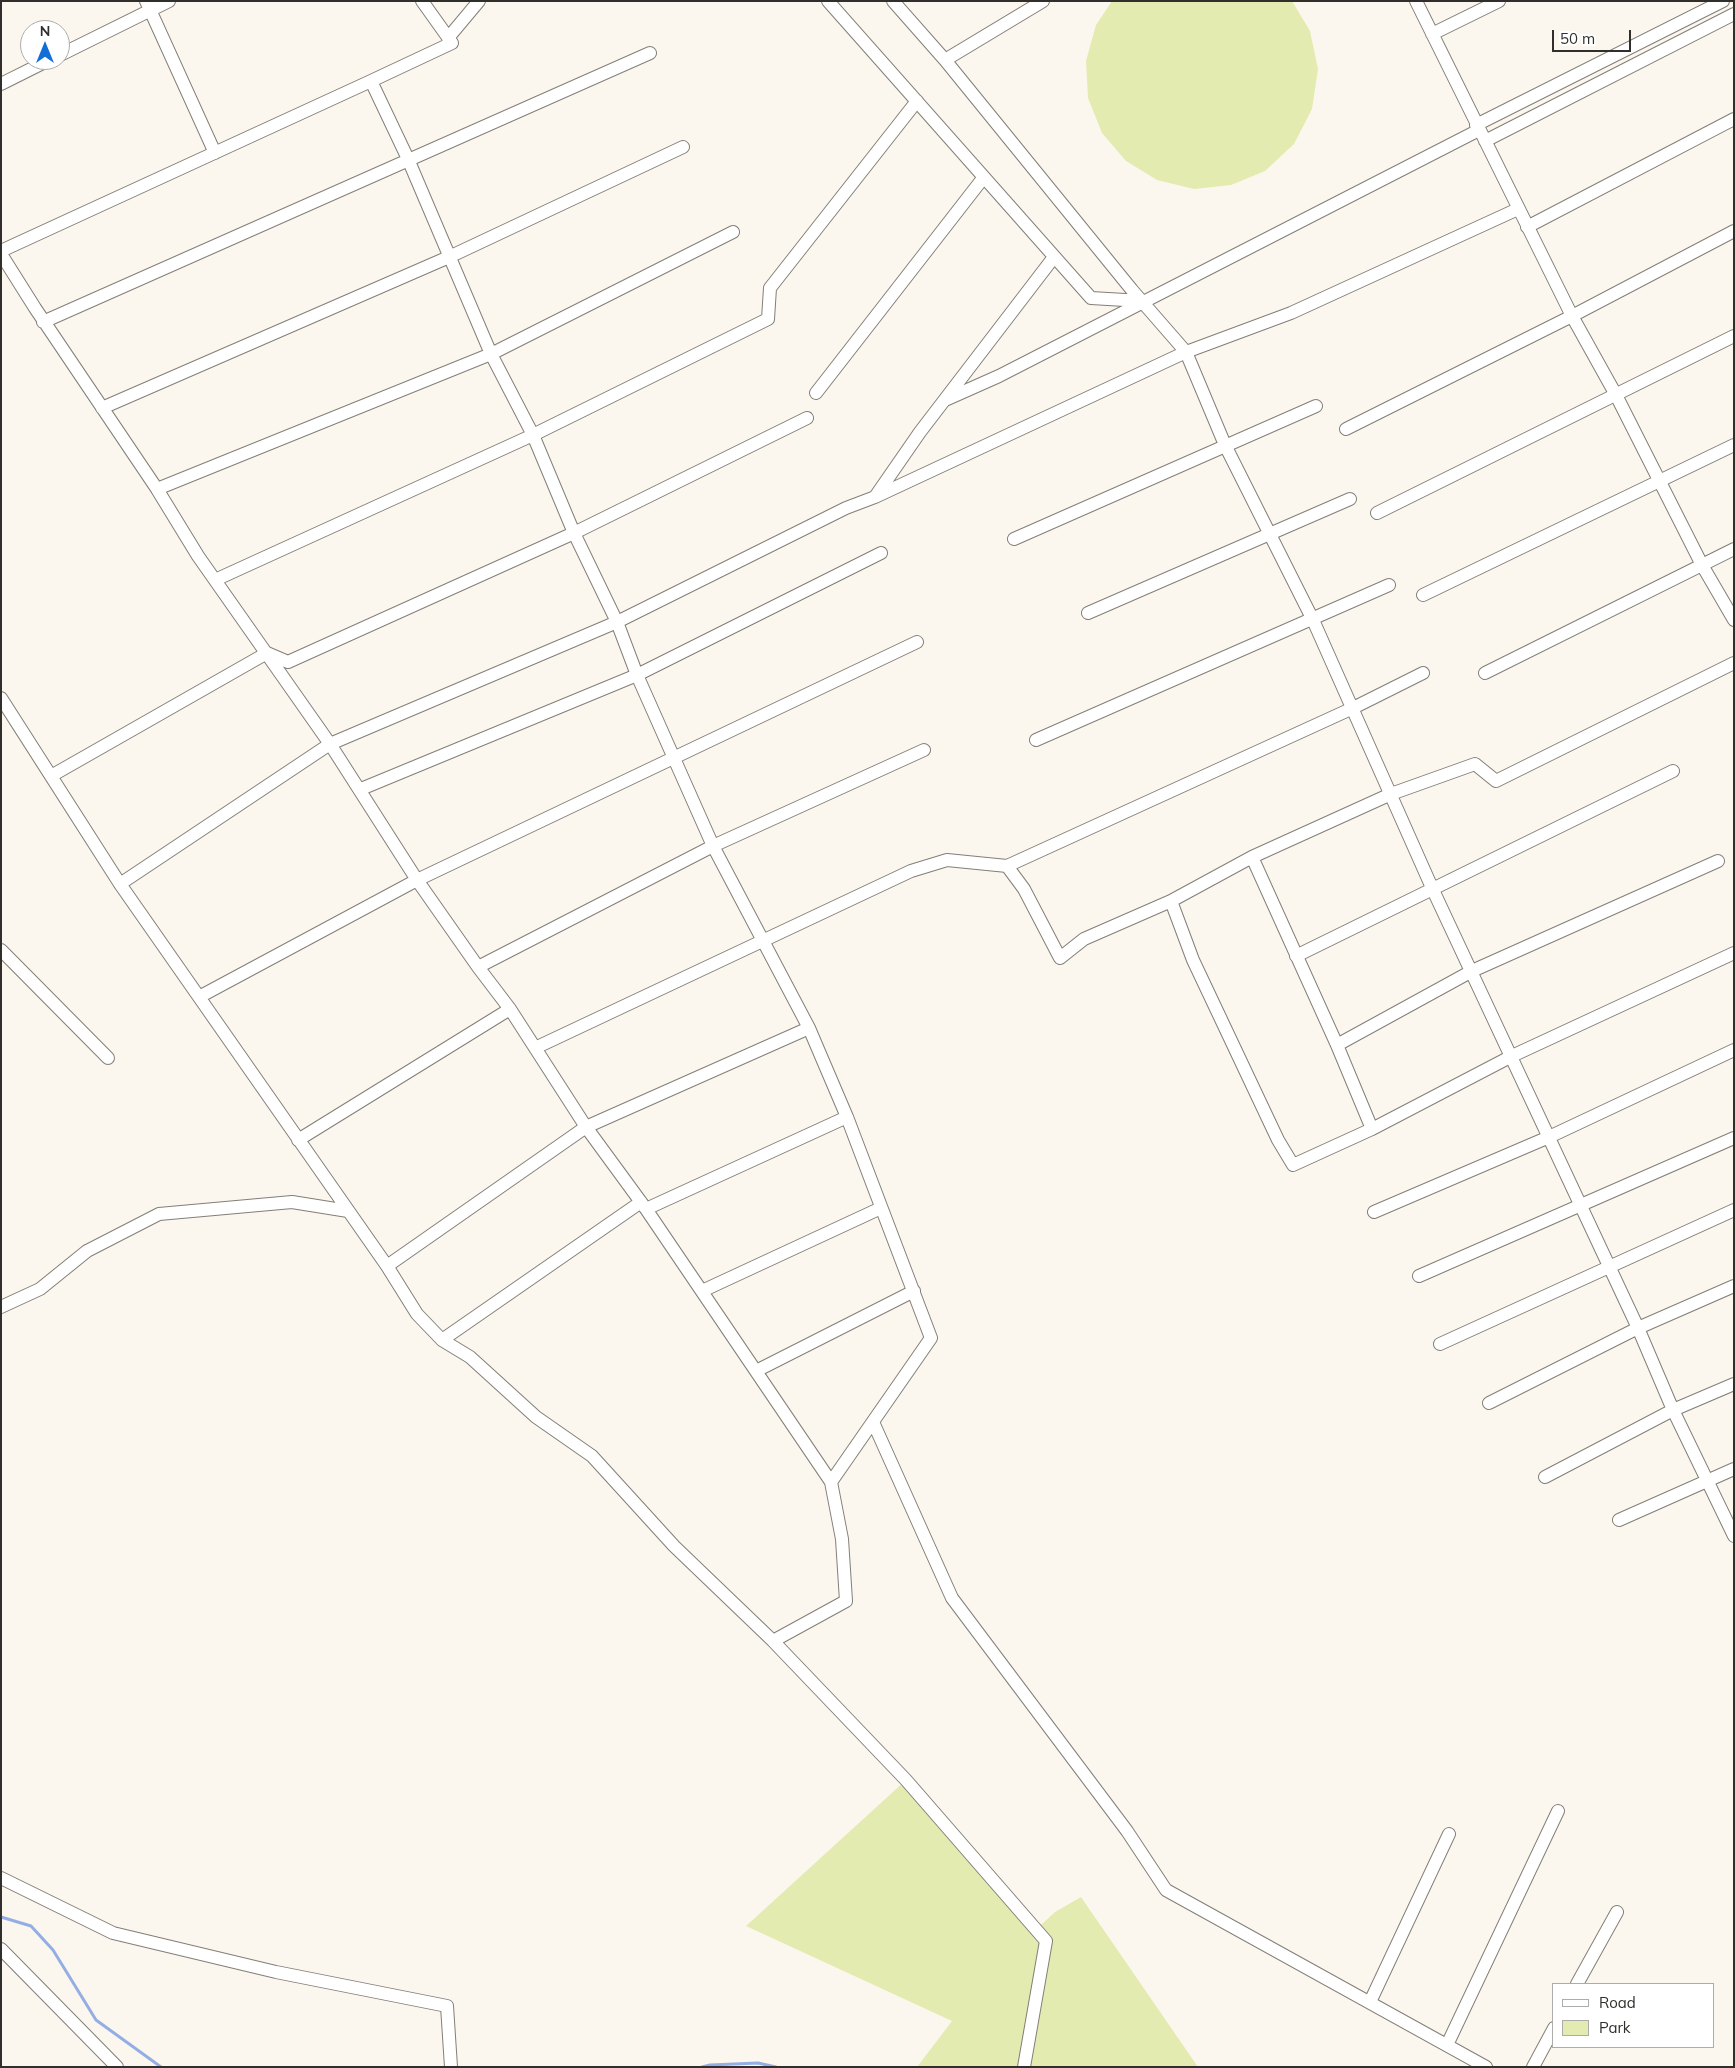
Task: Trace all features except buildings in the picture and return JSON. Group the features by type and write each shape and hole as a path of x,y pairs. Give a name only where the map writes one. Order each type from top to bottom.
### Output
{"street":[{"path":"70,49 149,5 169,1"},
{"path":"422,1 452,43 1,253 44,322 157,489 214,580 361,789 417,880 478,968 510,1009 586,1127 702,1291 831,1482 842,1539 846,1601 773,1640"},
{"path":"448,38 479,1"},
{"path":"828,1 1091,298 1142,301"},
{"path":"893,1 945,60 1186,352 1225,445 1313,620 1433,890 1638,1328 1673,1410 1734,1536"},
{"path":"945,60 1043,1"},
{"path":"1416,1 1572,316 1616,395 1702,565 1734,620"},
{"path":"1432,34 1499,1"},
{"path":"1480,132 1723,1"},
{"path":"149,5 215,153"},
{"path":"945,400 999,376 1142,301 1480,132 1734,14"},
{"path":"44,322 408,159 650,54"},
{"path":"1,84 29,70"},
{"path":"372,81 408,159 491,354 533,435 574,533 617,622 637,675 713,846 809,1028 847,1116 880,1208 931,1338 831,1482"},
{"path":"214,580 533,435 768,319 770,288 917,101"},
{"path":"1527,227 1734,119"},
{"path":"102,408 449,257 683,147"},
{"path":"816,393 984,177"},
{"path":"120,884 330,744 617,622 846,508 875,497 1186,352 1291,313 1518,209"},
{"path":"1346,429 1572,316 1734,231"},
{"path":"157,489 491,354 733,232"},
{"path":"875,497 945,400 1054,257"},
{"path":"1377,513 1734,336"},
{"path":"1014,538 1316,406"},
{"path":"267,653 288,662 574,533 808,418"},
{"path":"1423,595 1734,445"},
{"path":"1088,613 1350,499"},
{"path":"1485,673 1734,548"},
{"path":"361,789 637,675 881,553"},
{"path":"1036,740 1389,586"},
{"path":"199,997 417,880 673,756 917,642"},
{"path":"51,776 267,653"},
{"path":"1007,866 1024,889 1060,958 1084,940 1171,901 1252,857 1390,794 1475,764 1496,781 1734,663"},
{"path":"535,1048 911,870 947,860 1007,866 1353,708 1423,673"},
{"path":"1,698 120,884 387,1266 417,1314 442,1340 470,1357 536,1417 592,1456 674,1546 773,1640 906,1780 1046,1941 1024,2067"},
{"path":"478,968 713,846 924,750"},
{"path":"1296,956 1673,771"},
{"path":"1252,857 1337,1045 1372,1129"},
{"path":"1337,1045 1472,971 1718,860"},
{"path":"1171,901 1193,960 1278,1140 1293,1165 1372,1129 1512,1056 1734,954"},
{"path":"1,950 108,1058"},
{"path":"298,1140 510,1009"},
{"path":"387,1266 586,1127 809,1028"},
{"path":"1374,1212 1549,1137 1734,1050"},
{"path":"442,1340 643,1206 847,1116"},
{"path":"1419,1276 1734,1138"},
{"path":"1,1307 40,1289 87,1251 159,1214 292,1202 348,1210"},
{"path":"702,1291 880,1208"},
{"path":"1440,1344 1734,1210"},
{"path":"1489,1402 1638,1328 1734,1286"},
{"path":"756,1371 914,1291"},
{"path":"1545,1477 1673,1410 1734,1384"},
{"path":"873,1422 952,1598 1127,1831 1166,1890 1486,2067"},
{"path":"1619,1520 1734,1469"},
{"path":"1448,2046 1558,1811"},
{"path":"1370,2002 1449,1834"},
{"path":"1,1878 113,1933 276,1972 447,2006 451,2067"},
{"path":"1579,1983 1617,1912"},
{"path":"1,1949 117,2067"},
{"path":"1533,2067 1552,2032"}],"green space":[{"path":"1112,1 1292,1 1310,31 1318,69 1312,109 1294,144 1265,171 1231,185 1194,189 1157,180 1126,161 1102,133 1088,98 1086,61 1096,25"},
{"path":"906,1780 1031,1934 1055,1912 1081,1897 1198,2067 917,2067 952,2021 746,1926"}],"waterway":[{"path":"1,1917 31,1926 53,1950 96,2020 161,2067"},
{"path":"702,2067 758,2063 776,2067"}]}
